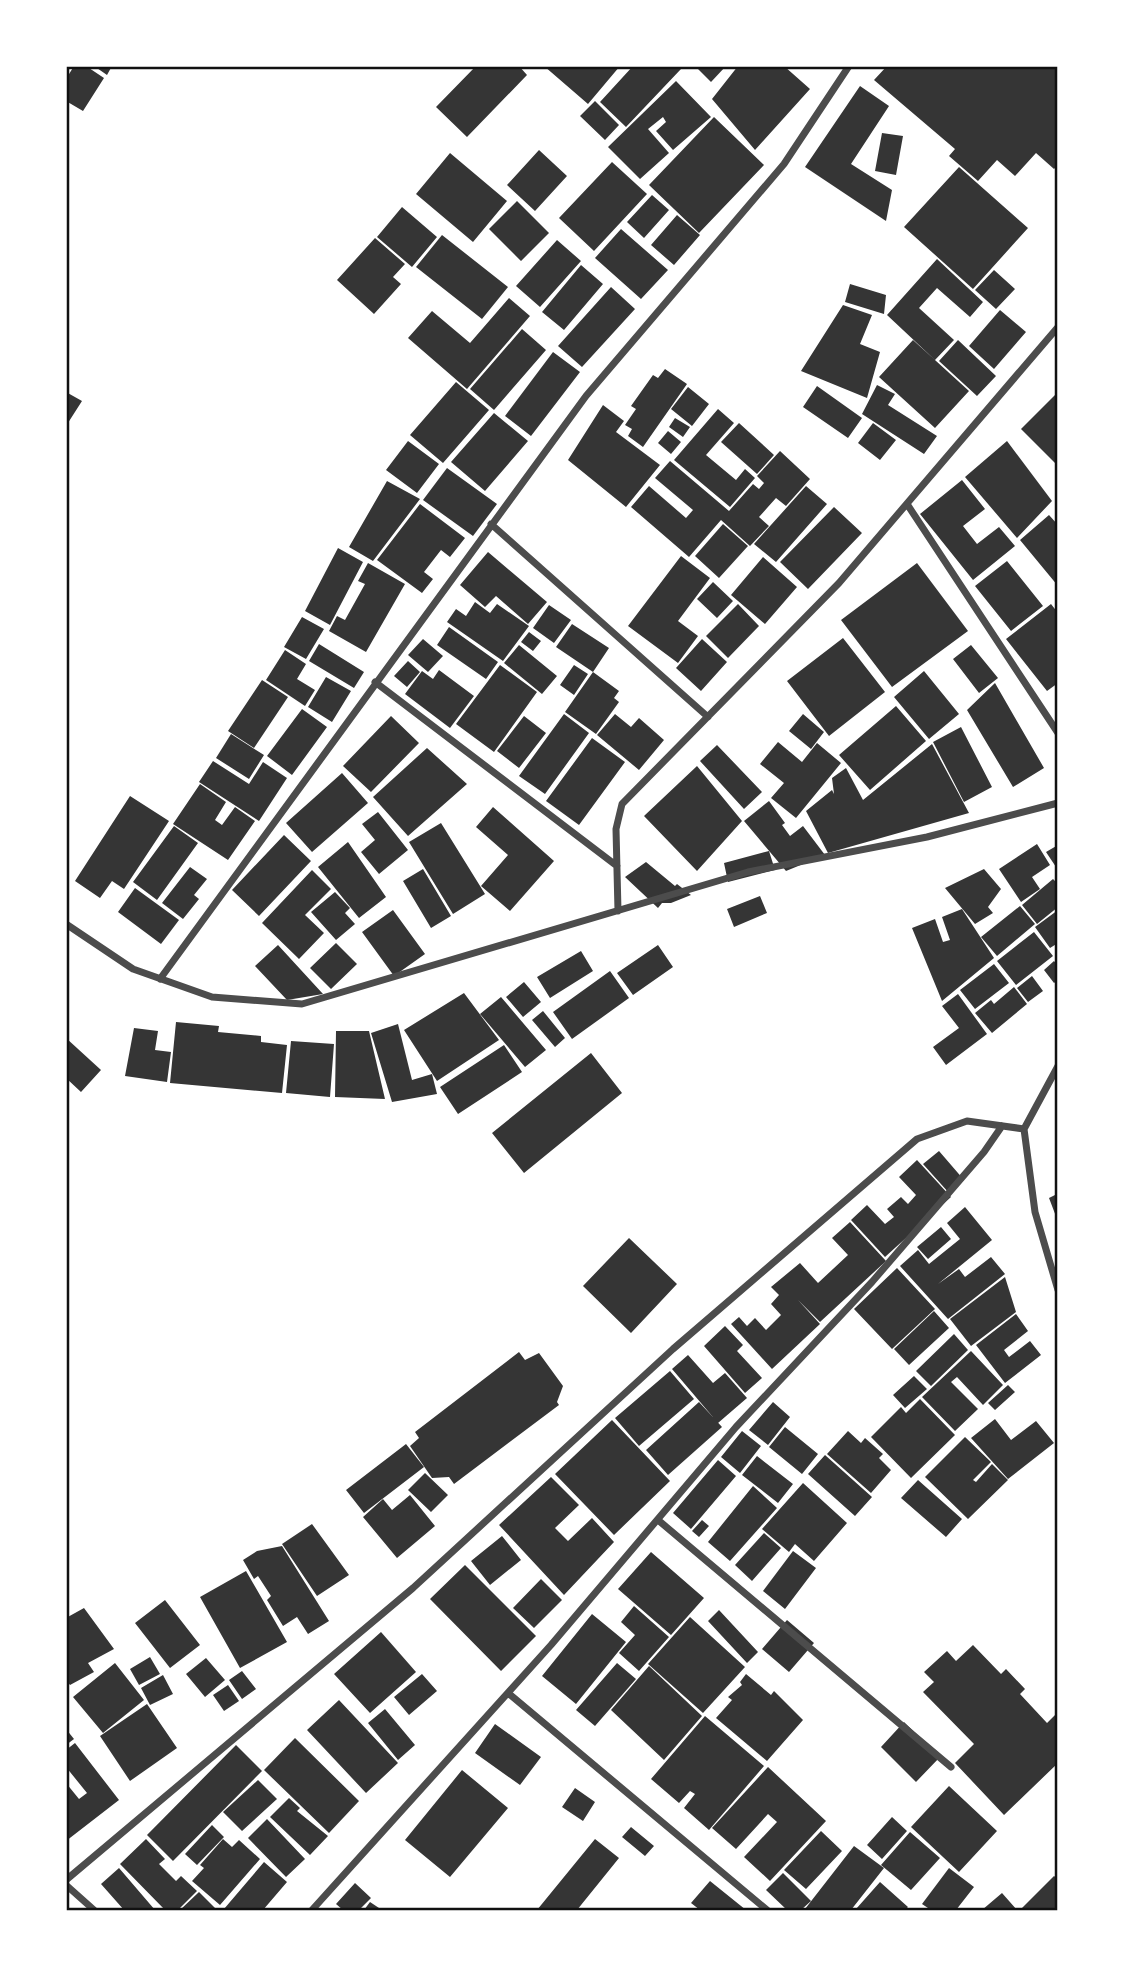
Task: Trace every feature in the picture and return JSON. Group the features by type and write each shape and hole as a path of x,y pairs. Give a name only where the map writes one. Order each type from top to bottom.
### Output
{"street":[{"path":"160,979 586,396 784,164 849,66"},
{"path":"618,911 616,829 622,804 839,583 1058,327"},
{"path":"907,504 1058,733"},
{"path":"491,524 708,717"},
{"path":"375,682 617,866"},
{"path":"66,924 133,969 212,997 302,1004 748,872 927,837 1058,803"},
{"path":"1058,1066 1024,1129 1035,1212 1058,1290"},
{"path":"94,1910 66,1882 413,1588 673,1349 917,1139 968,1121 1024,1129"},
{"path":"312,1910 508,1693 736,1427 872,1282 984,1152 1002,1126"},
{"path":"657,1520 951,1767"},
{"path":"508,1693 766,1910"}],"building":[{"path":"74,66 86,66 104,78 83,111 66,101 66,79"},
{"path":"94,66 112,66 107,75"},
{"path":"476,66 519,66 527,75 467,137 436,107"},
{"path":"544,66 620,66 588,104"},
{"path":"633,66 681,69 626,127 600,102"},
{"path":"695,66 726,66 711,82"},
{"path":"738,66 784,66 810,89 755,150 712,99"},
{"path":"887,66 1058,66 1058,165 1054,169 1036,153 1015,176 997,160 978,181 949,156 955,149 874,80"},
{"path":"676,81 711,117 673,150 656,131 666,122 663,117 648,129 669,153 640,179 608,147"},
{"path":"860,86 889,106 851,164 892,190 886,221 805,167"},
{"path":"595,101 619,125 605,140 580,116"},
{"path":"714,117 764,165 699,233 649,185"},
{"path":"882,133 903,136 896,175 875,171"},
{"path":"539,150 567,176 535,211 507,185"},
{"path":"450,153 507,201 473,242 416,194"},
{"path":"612,162 647,194 594,251 559,218"},
{"path":"959,167 1028,228 973,289 904,227"},
{"path":"652,195 669,210 644,238 627,222"},
{"path":"517,201 549,233 521,261 489,229"},
{"path":"402,207 437,237 412,267 377,237"},
{"path":"677,215 700,235 674,265 651,245"},
{"path":"621,229 668,270 641,299 595,258"},
{"path":"442,235 508,287 482,319 416,267"},
{"path":"375,238 405,264 393,277 401,284 374,314 337,280"},
{"path":"557,240 581,261 540,307 516,286"},
{"path":"937,259 983,302 970,317 937,288 919,308 954,340 935,360 887,315"},
{"path":"581,265 603,284 564,330 542,312"},
{"path":"994,270 1015,289 996,309 975,290"},
{"path":"850,284 886,295 884,314 845,302"},
{"path":"611,287 635,309 582,367 558,346"},
{"path":"509,298 530,316 467,389 408,338 432,311 470,343"},
{"path":"843,305 872,315 860,344 880,352 867,398 801,371"},
{"path":"1000,310 1026,332 994,369 969,346"},
{"path":"522,329 546,350 494,410 470,389"},
{"path":"913,340 969,391 935,428 879,377"},
{"path":"958,340 996,376 977,396 939,361"},
{"path":"553,352 580,372 531,436 505,416"},
{"path":"665,369 687,384 643,447 628,436 632,429 625,425 636,409 631,406 653,375 658,378"},
{"path":"456,382 489,410 443,463 410,435"},
{"path":"877,385 895,394 888,405 937,436 924,454 862,414"},
{"path":"817,386 862,418 848,438 803,407"},
{"path":"688,387 709,404 692,426 671,409"},
{"path":"66,392 82,401 66,426"},
{"path":"1058,392 1058,466 1021,429"},
{"path":"603,405 624,421 616,432 660,465 626,507 568,460"},
{"path":"718,409 734,423 706,455 736,480 745,469 755,478 730,507 674,460"},
{"path":"494,413 528,441 485,491 451,462"},
{"path":"675,418 690,427 683,437 669,427"},
{"path":"739,423 774,455 757,474 721,442"},
{"path":"873,423 896,440 880,460 858,443"},
{"path":"668,431 681,442 671,454 658,443"},
{"path":"408,441 439,464 417,493 386,470"},
{"path":"1007,441 1052,501 1017,538 965,477"},
{"path":"780,451 810,479 786,506 776,498 759,517 769,526 750,546 721,520 689,557 631,507 649,486 686,518 693,510 655,478 670,461 729,511 753,484 759,489 764,483 757,476"},
{"path":"447,468 497,504 473,536 423,500"},
{"path":"962,480 985,509 963,526 977,544 999,527 1015,546 973,580 920,514"},
{"path":"387,481 420,499 373,561 349,547"},
{"path":"806,486 827,504 776,562 754,544"},
{"path":"420,504 465,538 450,557 441,550 424,572 433,579 422,593 377,560"},
{"path":"834,507 862,533 808,589 780,562"},
{"path":"1049,515 1058,525 1058,586 1020,540"},
{"path":"723,524 748,546 719,578 695,556"},
{"path":"338,548 363,562 330,625 305,611"},
{"path":"488,552 547,602 528,624 496,596 485,607 460,585"},
{"path":"681,556 710,578 678,621 698,636 678,663 628,626"},
{"path":"763,557 797,587 765,624 731,595"},
{"path":"1007,561 1043,606 1011,631 975,586"},
{"path":"368,563 405,584 366,652 329,631 337,616 345,620 365,584 358,581"},
{"path":"917,563 968,631 892,687 841,620"},
{"path":"713,582 733,601 717,618 697,599"},
{"path":"475,602 490,613 497,604 529,626 503,661 447,622 456,609 466,616"},
{"path":"738,604 759,626 728,658 706,636"},
{"path":"1051,604 1058,613 1058,683 1047,691 1006,639"},
{"path":"549,605 571,620 554,643 533,628"},
{"path":"302,617 324,629 306,659 284,647"},
{"path":"572,624 609,648 593,672 556,647"},
{"path":"449,627 498,662 486,679 437,645"},
{"path":"529,632 541,641 533,651 521,642"},
{"path":"843,638 885,692 829,736 787,681"},
{"path":"423,639 443,656 428,672 408,655"},
{"path":"702,639 727,662 701,691 676,668"},
{"path":"319,644 364,672 354,688 309,661"},
{"path":"519,645 557,676 542,694 504,663"},
{"path":"971,645 998,678 979,693 953,659"},
{"path":"285,650 306,664 297,679 315,690 305,706 266,680"},
{"path":"408,661 420,672 407,687 394,676"},
{"path":"500,665 537,692 494,752 456,724"},
{"path":"574,665 588,674 574,695 560,685"},
{"path":"439,670 474,696 450,728 405,694 422,671 433,679"},
{"path":"924,671 959,714 929,739 894,697"},
{"path":"593,672 619,691 614,698 619,702 596,734 565,712"},
{"path":"326,677 351,691 332,722 308,707"},
{"path":"262,680 288,697 254,748 228,731"},
{"path":"995,683 1044,768 1013,787 967,710"},
{"path":"896,706 926,741 870,790 839,755"},
{"path":"302,709 327,727 292,775 267,756"},
{"path":"564,714 589,733 545,794 519,776"},
{"path":"615,714 631,727 639,718 664,740 639,770 597,735"},
{"path":"803,714 824,732 811,749 789,731"},
{"path":"391,716 419,743 371,792 343,766"},
{"path":"524,716 546,733 519,768 497,751"},
{"path":"961,727 992,787 964,802 933,742"},
{"path":"231,734 264,755 249,779 216,758"},
{"path":"592,738 625,762 579,825 546,801"},
{"path":"778,742 802,762 817,743 841,763 796,818 771,798 784,783 760,764"},
{"path":"932,744 969,813 828,853 806,811 832,790 834,794 832,778 846,768 863,800"},
{"path":"717,745 762,792 744,809 700,761"},
{"path":"427,748 467,784 408,836 373,797"},
{"path":"213,761 249,784 263,762 287,778 259,821 199,782"},
{"path":"697,766 742,821 697,871 644,816"},
{"path":"342,773 368,803 312,852 286,823"},
{"path":"200,784 226,802 215,820 222,825 235,807 255,821 228,860 173,824"},
{"path":"130,796 169,821 124,889 112,881 100,898 75,881"},
{"path":"769,801 785,823 782,825 790,836 803,826 825,855 786,871 744,821"},
{"path":"493,807 554,861 510,911 481,886 508,855 476,827"},
{"path":"378,812 408,850 379,874 361,852 375,840 362,824"},
{"path":"441,823 485,894 453,914 409,842"},
{"path":"174,826 198,843 157,900 133,882"},
{"path":"284,835 311,861 259,916 232,890"},
{"path":"348,842 386,897 359,918 318,867"},
{"path":"1037,844 1050,865 1032,877 1040,889 1021,902 999,869"},
{"path":"1058,845 1058,870 1046,852"},
{"path":"769,851 775,870 728,882 724,863"},
{"path":"646,862 675,886 677,884 691,895 671,903 662,903 658,908 625,877"},
{"path":"190,867 207,879 194,895 199,899 183,919 162,903"},
{"path":"423,869 451,916 431,928 403,881"},
{"path":"984,869 1001,889 988,907 993,913 975,924 945,888"},
{"path":"312,870 331,889 305,915 324,933 299,959 262,923"},
{"path":"1053,879 1058,884 1058,907 1037,924 1022,905"},
{"path":"135,888 179,920 161,944 118,912"},
{"path":"335,892 350,908 345,913 355,924 336,940 311,912"},
{"path":"760,896 767,913 734,927 727,909"},
{"path":"1020,906 1035,924 997,956 981,937"},
{"path":"962,909 994,958 942,1001 912,928 935,919 943,942 950,940 942,917"},
{"path":"393,910 425,954 394,976 362,932"},
{"path":"1058,910 1058,943 1050,948 1035,927"},
{"path":"1034,932 1053,956 1016,985 997,961"},
{"path":"336,943 357,964 331,989 310,968"},
{"path":"278,945 323,994 287,1000 255,966"},
{"path":"658,945 673,967 633,995 617,973"},
{"path":"581,951 593,971 550,998 537,977"},
{"path":"1054,961 1058,966 1058,980 1054,983 1044,970"},
{"path":"994,964 1009,983 975,1009 960,990"},
{"path":"610,971 629,998 572,1039 553,1012"},
{"path":"1032,976 1043,991 1028,1002 1017,988"},
{"path":"524,982 541,1002 523,1017 506,997"},
{"path":"1014,987 1027,1004 992,1033 975,1013 991,1000 994,1004"},
{"path":"464,993 499,1040 437,1081 404,1030"},
{"path":"958,994 987,1034 946,1065 933,1047 959,1028 942,1006"},
{"path":"501,997 546,1050 525,1067 480,1014"},
{"path":"543,1011 565,1038 555,1047 532,1020"},
{"path":"176,1022 219,1026 218,1032 261,1036 261,1042 287,1045 282,1093 170,1083"},
{"path":"398,1024 412,1080 432,1074 437,1094 392,1102 371,1033"},
{"path":"134,1028 158,1031 155,1050 171,1052 167,1082 125,1076"},
{"path":"336,1031 369,1031 385,1099 335,1097"},
{"path":"66,1038 101,1070 81,1092 66,1078"},
{"path":"291,1041 334,1044 330,1097 286,1093"},
{"path":"504,1045 522,1072 458,1114 440,1087"},
{"path":"591,1053 622,1093 524,1173 492,1133"},
{"path":"939,1151 964,1180 949,1193 923,1164"},
{"path":"917,1160 951,1197 885,1257 851,1220 867,1205 885,1224 894,1217 887,1209 901,1197 908,1204 916,1195 899,1177"},
{"path":"1057,1194 1057,1219 1049,1198"},
{"path":"965,1207 992,1240 938,1284 959,1269 965,1277 991,1257 1005,1274 948,1319 900,1266 918,1250 929,1264 960,1239 947,1223"},
{"path":"850,1222 886,1261 820,1322 798,1300 820,1324 772,1369 731,1324 739,1317 747,1326 755,1318 766,1330 781,1315 771,1304 779,1295 771,1287 800,1263 818,1283 848,1255 832,1238"},
{"path":"941,1227 951,1239 928,1259 917,1247"},
{"path":"629,1238 677,1284 631,1333 583,1286"},
{"path":"897,1268 935,1309 892,1349 854,1309"},
{"path":"1005,1277 1016,1312 971,1346 950,1319"},
{"path":"934,1311 949,1328 909,1365 894,1349"},
{"path":"1016,1314 1028,1331 1004,1350 1009,1357 1030,1341 1041,1355 1005,1383 976,1345"},
{"path":"725,1326 743,1345 737,1351 762,1378 745,1393 704,1346"},
{"path":"954,1334 968,1350 931,1386 916,1371"},
{"path":"971,1351 1003,1385 983,1405 957,1377 951,1382 978,1409 955,1431 922,1397"},
{"path":"519,1352 525,1360 539,1353 563,1386 557,1402 559,1405 454,1484 449,1477 432,1478 410,1446 419,1438 415,1432"},
{"path":"688,1355 713,1383 725,1373 747,1398 718,1423 672,1369"},
{"path":"670,1371 694,1399 639,1446 615,1418"},
{"path":"914,1376 927,1389 905,1408 893,1395"},
{"path":"1008,1385 1015,1392 995,1410 988,1403"},
{"path":"920,1399 955,1435 911,1478 871,1437 901,1407 906,1413"},
{"path":"699,1402 722,1427 668,1475 646,1450"},
{"path":"773,1402 790,1417 768,1445 749,1430"},
{"path":"995,1419 1011,1440 1036,1421 1054,1443 1008,1479 971,1438"},
{"path":"612,1420 670,1481 614,1535 555,1474"},
{"path":"785,1427 818,1454 802,1474 769,1447"},
{"path":"742,1431 761,1446 740,1473 721,1457"},
{"path":"848,1431 861,1443 865,1438 883,1454 879,1458 891,1470 871,1493 827,1454"},
{"path":"965,1437 991,1462 973,1480 976,1482 992,1464 1008,1480 968,1519 925,1477"},
{"path":"406,1444 424,1467 364,1513 346,1490"},
{"path":"825,1455 872,1497 855,1516 808,1474"},
{"path":"757,1456 793,1484 778,1503 742,1475"},
{"path":"718,1460 736,1476 691,1529 673,1513"},
{"path":"425,1473 448,1495 431,1512 408,1490"},
{"path":"551,1477 579,1505 555,1528 568,1541 592,1518 614,1542 564,1595 499,1525"},
{"path":"918,1480 962,1519 946,1537 901,1498"},
{"path":"803,1483 847,1523 814,1561 795,1544 789,1552 762,1529"},
{"path":"753,1486 777,1508 730,1561 708,1542"},
{"path":"410,1495 435,1526 397,1558 363,1517 383,1499 392,1510"},
{"path":"702,1520 709,1526 699,1537 692,1531"},
{"path":"312,1524 349,1575 317,1596 282,1544"},
{"path":"764,1533 781,1548 752,1581 735,1565"},
{"path":"502,1536 521,1560 490,1585 471,1561"},
{"path":"282,1546 329,1621 308,1634 297,1617 283,1626 267,1600 271,1596 258,1576 254,1579 243,1560 257,1551"},
{"path":"793,1551 816,1568 785,1609 763,1591"},
{"path":"651,1552 704,1598 671,1635 618,1589"},
{"path":"465,1565 536,1636 501,1671 430,1599"},
{"path":"246,1571 287,1642 240,1668 200,1597"},
{"path":"541,1579 562,1600 534,1628 513,1608"},
{"path":"165,1600 200,1645 170,1668 135,1623"},
{"path":"634,1606 669,1637 639,1671 619,1653 635,1635 621,1622"},
{"path":"84,1608 114,1649 88,1663 94,1672 70,1685 66,1680 66,1618"},
{"path":"719,1610 758,1652 747,1663 708,1621"},
{"path":"592,1614 626,1642 576,1704 542,1676"},
{"path":"690,1617 745,1667 703,1713 648,1664"},
{"path":"787,1620 814,1643 789,1672 762,1649"},
{"path":"381,1632 416,1672 370,1713 334,1674"},
{"path":"973,1645 1001,1674 1006,1669 1025,1689 1020,1694 1047,1723 1058,1712 1058,1763 1004,1815 955,1763 974,1744 923,1692 934,1682 924,1672 947,1651 956,1661"},
{"path":"150,1657 160,1674 139,1685 130,1669"},
{"path":"206,1658 225,1680 205,1697 186,1674"},
{"path":"115,1663 144,1700 103,1733 73,1697"},
{"path":"617,1663 636,1679 595,1726 576,1710"},
{"path":"649,1666 702,1716 664,1760 611,1710"},
{"path":"242,1671 256,1689 242,1699 229,1680"},
{"path":"422,1674 437,1691 409,1715 394,1697"},
{"path":"746,1674 771,1695 774,1691 803,1720 767,1761 716,1718 732,1700 728,1697 742,1685 740,1682"},
{"path":"163,1675 173,1694 150,1705 141,1688"},
{"path":"228,1685 239,1701 224,1711 213,1695"},
{"path":"339,1700 398,1763 366,1793 307,1730"},
{"path":"147,1704 177,1748 130,1781 100,1736"},
{"path":"385,1709 415,1745 398,1760 368,1723"},
{"path":"705,1716 764,1766 709,1830 684,1808 695,1794 690,1791 679,1803 651,1779"},
{"path":"904,1722 940,1757 916,1782 881,1747"},
{"path":"495,1724 541,1757 520,1785 475,1753"},
{"path":"66,1729 74,1739 66,1745"},
{"path":"295,1738 359,1801 329,1833 264,1770"},
{"path":"75,1743 119,1800 66,1841 66,1783 79,1799 87,1793 66,1767 66,1750"},
{"path":"236,1745 262,1771 173,1861 147,1835"},
{"path":"768,1767 826,1821 770,1881 744,1857 777,1822 768,1814 736,1849 712,1828"},
{"path":"462,1770 508,1808 450,1877 405,1840"},
{"path":"258,1780 277,1799 242,1831 223,1812"},
{"path":"949,1786 997,1831 959,1872 911,1827"},
{"path":"575,1788 595,1802 583,1821 562,1807"},
{"path":"289,1798 300,1808 297,1811 328,1836 310,1855 270,1817"},
{"path":"892,1817 907,1831 882,1859 867,1845"},
{"path":"267,1819 305,1859 286,1877 248,1838"},
{"path":"212,1825 224,1837 197,1865 185,1854"},
{"path":"631,1827 654,1846 645,1856 622,1837"},
{"path":"821,1831 842,1851 806,1889 784,1870"},
{"path":"910,1832 940,1858 911,1890 881,1865"},
{"path":"146,1839 165,1859 159,1864 176,1881 181,1876 197,1891 178,1910 165,1910 120,1864"},
{"path":"223,1839 232,1847 239,1840 260,1859 220,1905 192,1881 204,1868 200,1865"},
{"path":"595,1839 619,1858 577,1910 537,1910"},
{"path":"854,1846 884,1868 851,1910 805,1909"},
{"path":"264,1862 287,1882 263,1910 224,1909"},
{"path":"119,1868 155,1910 124,1910 101,1884"},
{"path":"949,1868 974,1887 956,1910 931,1910 922,1904"},
{"path":"783,1873 811,1901 801,1910 787,1910 766,1890"},
{"path":"1054,1876 1058,1879 1058,1910 1020,1910"},
{"path":"710,1881 746,1910 700,1910 691,1903"},
{"path":"880,1882 908,1907 905,1910 856,1909"},
{"path":"355,1883 371,1898 359,1910 343,1910 336,1904"},
{"path":"199,1892 217,1910 180,1910"},
{"path":"1002,1893 1017,1910 982,1910"},
{"path":"370,1902 382,1910 364,1910"}]}
